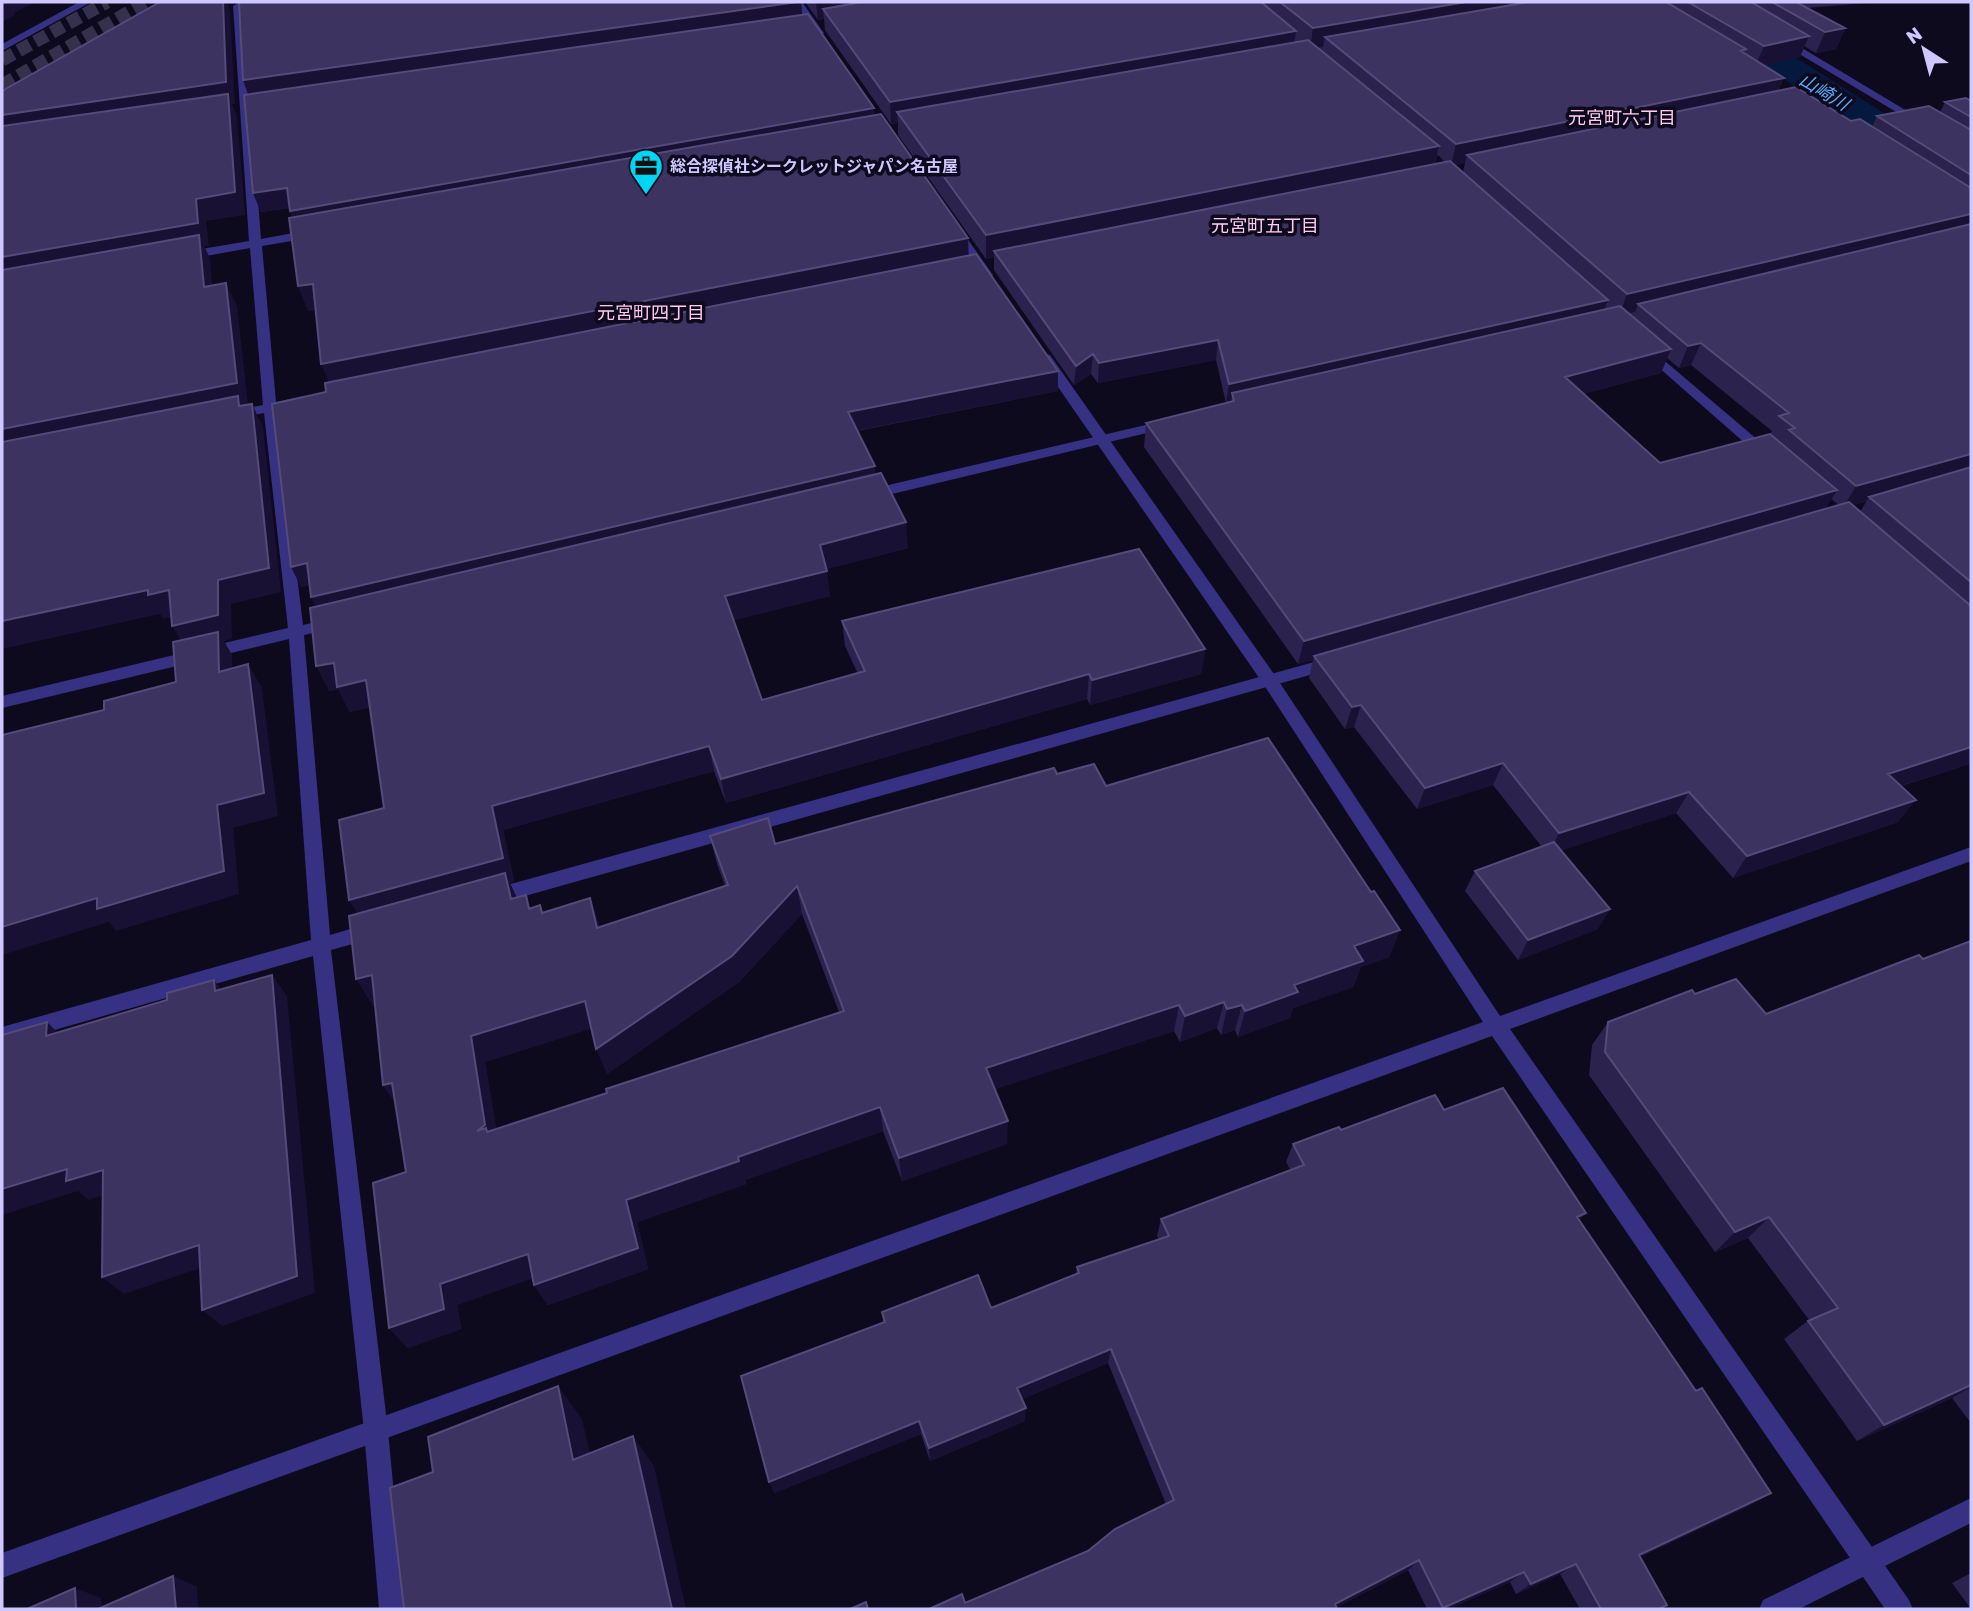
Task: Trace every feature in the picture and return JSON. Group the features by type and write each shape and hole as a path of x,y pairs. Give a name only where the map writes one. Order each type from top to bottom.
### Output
{"street":[{"path":"2,48 86,2"},
{"path":"797,2 829,48"},
{"path":"238,5 244,111 270,407 296,632 321,944 376,1431 392,1609"},
{"path":"1775,36 1937,132"},
{"path":"942,210 996,287"},
{"path":"176,258 325,231"},
{"path":"1635,340 1777,463"},
{"path":"1033,341 1270,681 1497,1027 1900,1609"},
{"path":"216,418 311,399"},
{"path":"846,500 1182,421"},
{"path":"2,702 350,619"},
{"path":"482,900 1350,658"},
{"path":"2,1566 1971,854"},
{"path":"2,1036 388,926"},
{"path":"1772,1609 1971,1510"}],"water":[{"name":"山崎川","path":"1659,2 1708,2 1971,168 1938,175"}],"building":[{"path":"160,2 223,2 226,82 2,115 2,91"},
{"path":"239,2 797,2 243,80"},
{"path":"862,2 1261,2 1296,31 890,102 823,9"},
{"path":"1280,2 1466,2 1313,28"},
{"path":"1529,2 1666,2 1746,49 1741,51 1784,78 1456,144 1325,37"},
{"path":"1688,2 1751,2 1809,36 1764,46"},
{"path":"1772,2 1796,2 1845,28 1825,32"},
{"path":"808,14 874,108 290,211 287,188 253,193 244,95"},
{"path":"1308,40 1439,146 986,235 897,112"},
{"path":"1796,87 1851,121 1860,119 1971,188 1971,214 1627,294 1467,155"},
{"path":"228,94 235,192 196,199 198,223 2,257 2,126"},
{"path":"1966,98 1971,101 1971,117 1945,102"},
{"path":"1929,106 1971,130 1971,175 1877,116"},
{"path":"881,114 968,238 321,364 313,284 298,286 289,218"},
{"path":"1450,161 1608,300 1229,384 1218,340 1099,363 1093,354 1076,366 994,251"},
{"path":"1971,224 1971,454 1856,486 1789,430 1795,428 1779,416 1789,413 1701,343 1688,346 1638,304"},
{"path":"199,235 204,287 226,283 237,383 2,429 2,270"},
{"path":"976,254 1058,371 848,412 875,466 311,597 307,563 291,567 272,404 326,392 325,383"},
{"path":"1620,306 1671,349 1565,377 1660,463 1770,434 1837,490 1304,641 1146,423 1234,401 1232,393"},
{"path":"238,396 239,406 252,404 269,568 218,580 218,615 172,626 169,590 148,595 148,590 2,621 2,442"},
{"path":"1971,467 1971,582 1869,497"},
{"path":"881,473 906,522 820,545 827,571 725,596 762,700 865,671 842,621 1139,549 1205,649 1092,680 1089,674 721,779 709,746 492,806 503,858 349,900 339,820 384,808 366,680 337,687 334,663 316,666 310,608"},
{"path":"1849,502 1971,606 1971,747 1888,774 1916,800 1747,856 1689,792 1559,833 1503,763 1425,788 1361,705 1352,707 1314,656"},
{"path":"218,632 219,672 248,664 264,793 217,805 224,871 97,909 97,898 2,927 2,735 104,710 104,701 176,682 173,642"},
{"path":"1268,738 1371,892 1374,891 1400,930 1354,946 1363,961 1294,985 1298,992 1245,1011 1242,1005 1227,1009 1224,1002 1185,1016 1179,1005 986,1068 1008,1121 899,1158 880,1107 738,1157 739,1161 626,1200 638,1248 534,1285 528,1254 440,1284 444,1309 389,1328 373,1183 406,1172 392,1083 383,1085 372,975 356,979 349,916 505,873 511,899 526,895 529,909 540,905 542,913 590,898 597,928 728,885 710,836 768,818 775,844 1054,768 1057,774 1094,764 1106,786","holes":["797,886 844,1011 606,1089 607,1093 487,1132 486,1128 477,1131 485,1125 471,1036 585,1001 596,1049 732,956"]},
{"path":"1554,842 1610,909 1528,940 1475,871"},
{"path":"1971,941 1971,1385 1884,1425 1808,1321 1838,1308 1769,1217 1735,1232 1605,1052 1608,1022 1692,990 1695,994 1736,979 1766,1014 1919,955 1923,959"},
{"path":"272,975 297,1276 202,1310 199,1245 102,1277 103,1170 66,1181 67,1169 2,1189 2,1035 47,1022 46,1036 167,1000 167,993 214,980 215,991"},
{"path":"1503,1088 1586,1213 1577,1217 1696,1391 1702,1388 1771,1493 1639,1555 1667,1605 1659,1609 1601,1609 1576,1564 1531,1584 1524,1572 1443,1608 1419,1560 1335,1604 1337,1609 929,1609 962,1594 965,1603 1088,1551 1115,1529 1174,1500 1111,1349 1017,1388 1026,1408 929,1448 919,1421 769,1482 741,1376 885,1322 882,1312 978,1275 991,1308 1079,1273 1077,1267 1169,1236 1161,1219 1304,1165 1293,1144 1339,1127 1341,1130 1435,1095 1444,1110"},
{"path":"558,1386 573,1460 633,1436 672,1609 404,1609 390,1488 433,1472 428,1437"},
{"path":"173,1576 176,1609 98,1609"},
{"path":"75,1588 76,1609 27,1609"},
{"path":"866,1602 868,1609 850,1609"}],"tunnel":[{"path":"2,60 107,2"},
{"path":"2,85 146,2"}],"place":[{"name":"総合探偵社シークレットジャパン名古屋","path":"646,196"}],"district":[{"name":"元宮町六丁目","path":"1622,118"},
{"name":"元宮町五丁目","path":"1265,226"},
{"name":"元宮町四丁目","path":"651,313"}]}
